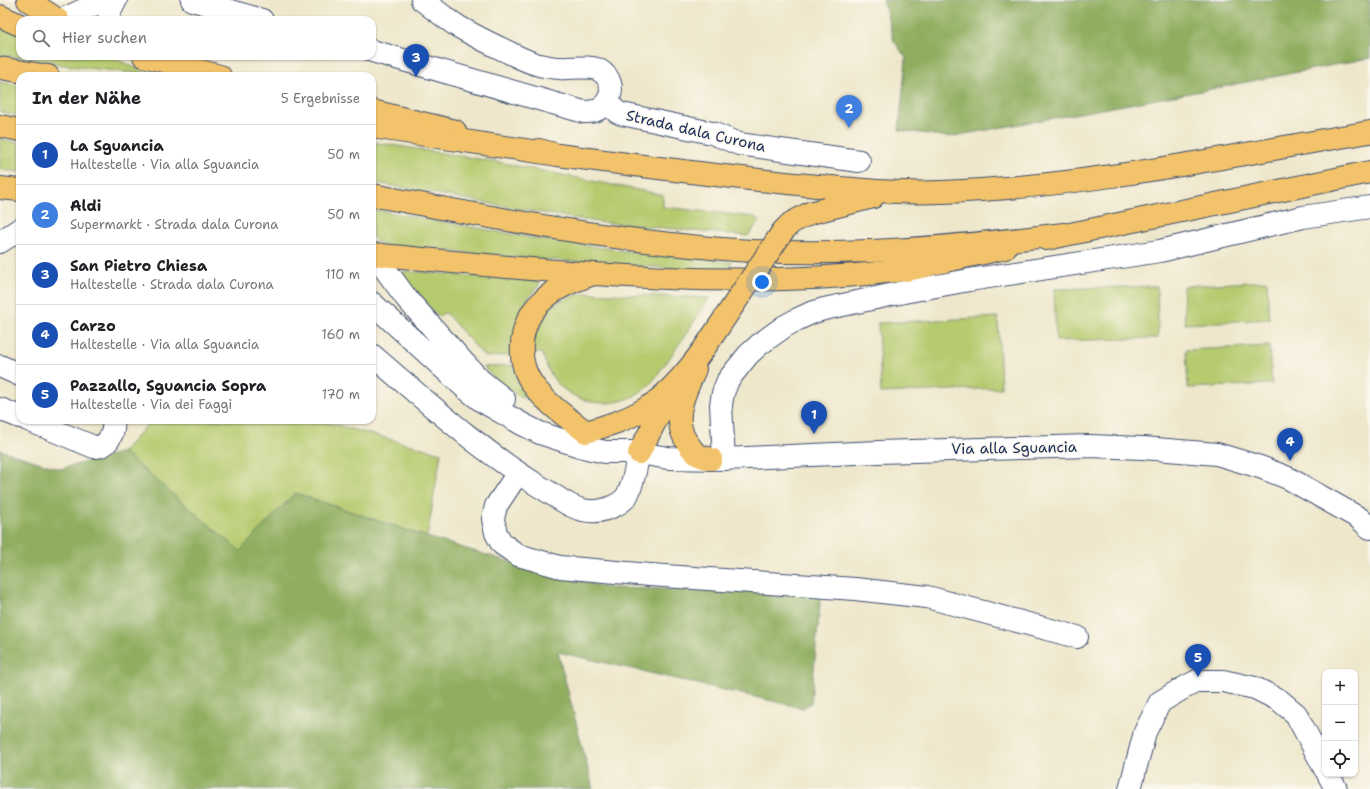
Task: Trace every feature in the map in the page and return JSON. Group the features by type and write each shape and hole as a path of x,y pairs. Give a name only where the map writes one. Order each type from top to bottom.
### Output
{"main road":[{"path":"28,0 52,16"},
{"path":"0,16 16,23"},
{"path":"161,60 205,72"},
{"path":"0,68 24,72"},
{"path":"376,112 558,155"},
{"path":"0,126 16,129"},
{"path":"376,128 558,155 685,172 892,192 942,192 1044,185 1111,176 1370,132"},
{"path":"376,254 593,274 771,279 840,276 913,269 1068,233 1370,172"},
{"path":"0,188 16,190"},
{"path":"593,274 570,283 543,300 534,309 528,319 522,344 525,365 532,384 540,394 586,432 612,424 644,410 675,384 708,343 783,231 791,223 810,212 892,192"},
{"path":"376,196 548,228 670,244 737,250 859,252 984,244 1068,233"},
{"path":"708,343 681,404 679,414 682,430 689,446 697,454 717,459"},
{"path":"636,453 675,384"}],"street":[{"path":"70,16 104,0"},
{"path":"109,16 110,11 116,0"},
{"path":"192,0 248,16"},
{"path":"376,53 584,112 599,110 610,97 611,86 606,75 597,69 550,67 529,62 486,42 458,26 422,0"},
{"name":"Strada dala Curona","path":"607,102 617,112 622,114 712,133 739,144 860,161"},
{"path":"717,459 720,405 728,380 748,355 760,344 798,318 824,309 904,292 969,280 1160,250 1303,217 1370,207"},
{"path":"0,223 16,227"},
{"path":"0,242 16,231"},
{"path":"376,259 407,300 476,376 497,395 529,414 544,420 610,439 636,453 636,467 627,496 619,503 608,508 590,511 579,509 555,497 518,473 472,439 376,358"},
{"name":"Via alla Sguancia","path":"376,307 482,402 540,433 583,447 605,452 636,453 668,458 717,459 886,451 1089,446 1143,448 1217,454 1260,467 1288,478 1359,518 1370,528"},
{"path":"0,366 16,373"},
{"path":"0,409 16,415"},
{"path":"38,424 94,447 99,447 108,442 114,424"},
{"path":"518,473 496,506 493,519 496,533 502,544 518,555 560,567 650,575 855,589 927,597 1077,637"},
{"path":"1130,789 1145,732 1160,702 1197,681 1223,681 1255,688 1279,700 1296,714 1322,763"},
{"path":"1330,777 1336,789"}],"green space":[{"path":"883,0 1370,0 1370,58 1201,91 949,137 899,130 906,58 894,41"},
{"path":"0,24 16,31 16,57 0,55"},
{"path":"32,60 117,60 143,72 124,72"},
{"path":"0,82 16,84 16,115 0,112"},
{"path":"0,139 16,142 16,172 0,170"},
{"path":"376,143 492,161 663,195 663,207 755,217 759,221 748,236 597,222 376,183"},
{"path":"376,210 538,239 627,251 732,262 725,272 537,259 386,246 376,240"},
{"path":"407,271 537,281 539,285 528,298 519,315 512,355 486,357 483,355 445,312 439,317 403,279 401,274"},
{"path":"1267,281 1269,319 1185,324 1183,286"},
{"path":"1157,286 1158,338 1056,341 1054,289"},
{"path":"586,293 709,298 675,350 650,384 641,392 624,400 597,403 579,398 565,390 551,375 542,353 532,353 536,329 546,312 563,300"},
{"path":"998,317 1001,388 881,393 878,323"},
{"path":"1269,346 1272,384 1188,388 1186,350"},
{"path":"513,365 518,382 525,395 524,398 502,385 484,367"},
{"path":"148,424 333,424 441,453 427,537 295,493 240,552 123,452"},
{"path":"0,450 60,469 123,452 240,551 295,493 427,537 520,565 608,588 821,592 811,703 803,708 558,652 593,789 0,789"}],"place":[{"name":"San Pietro Chiesa","path":"416,77"},
{"name":"Aldi","path":"849,128"},
{"name":"La Sguancia","path":"814,434"},
{"name":"Carzo","path":"1290,461"},
{"name":"Pazzallo, Sguancia Sopra","path":"1198,677"}]}
